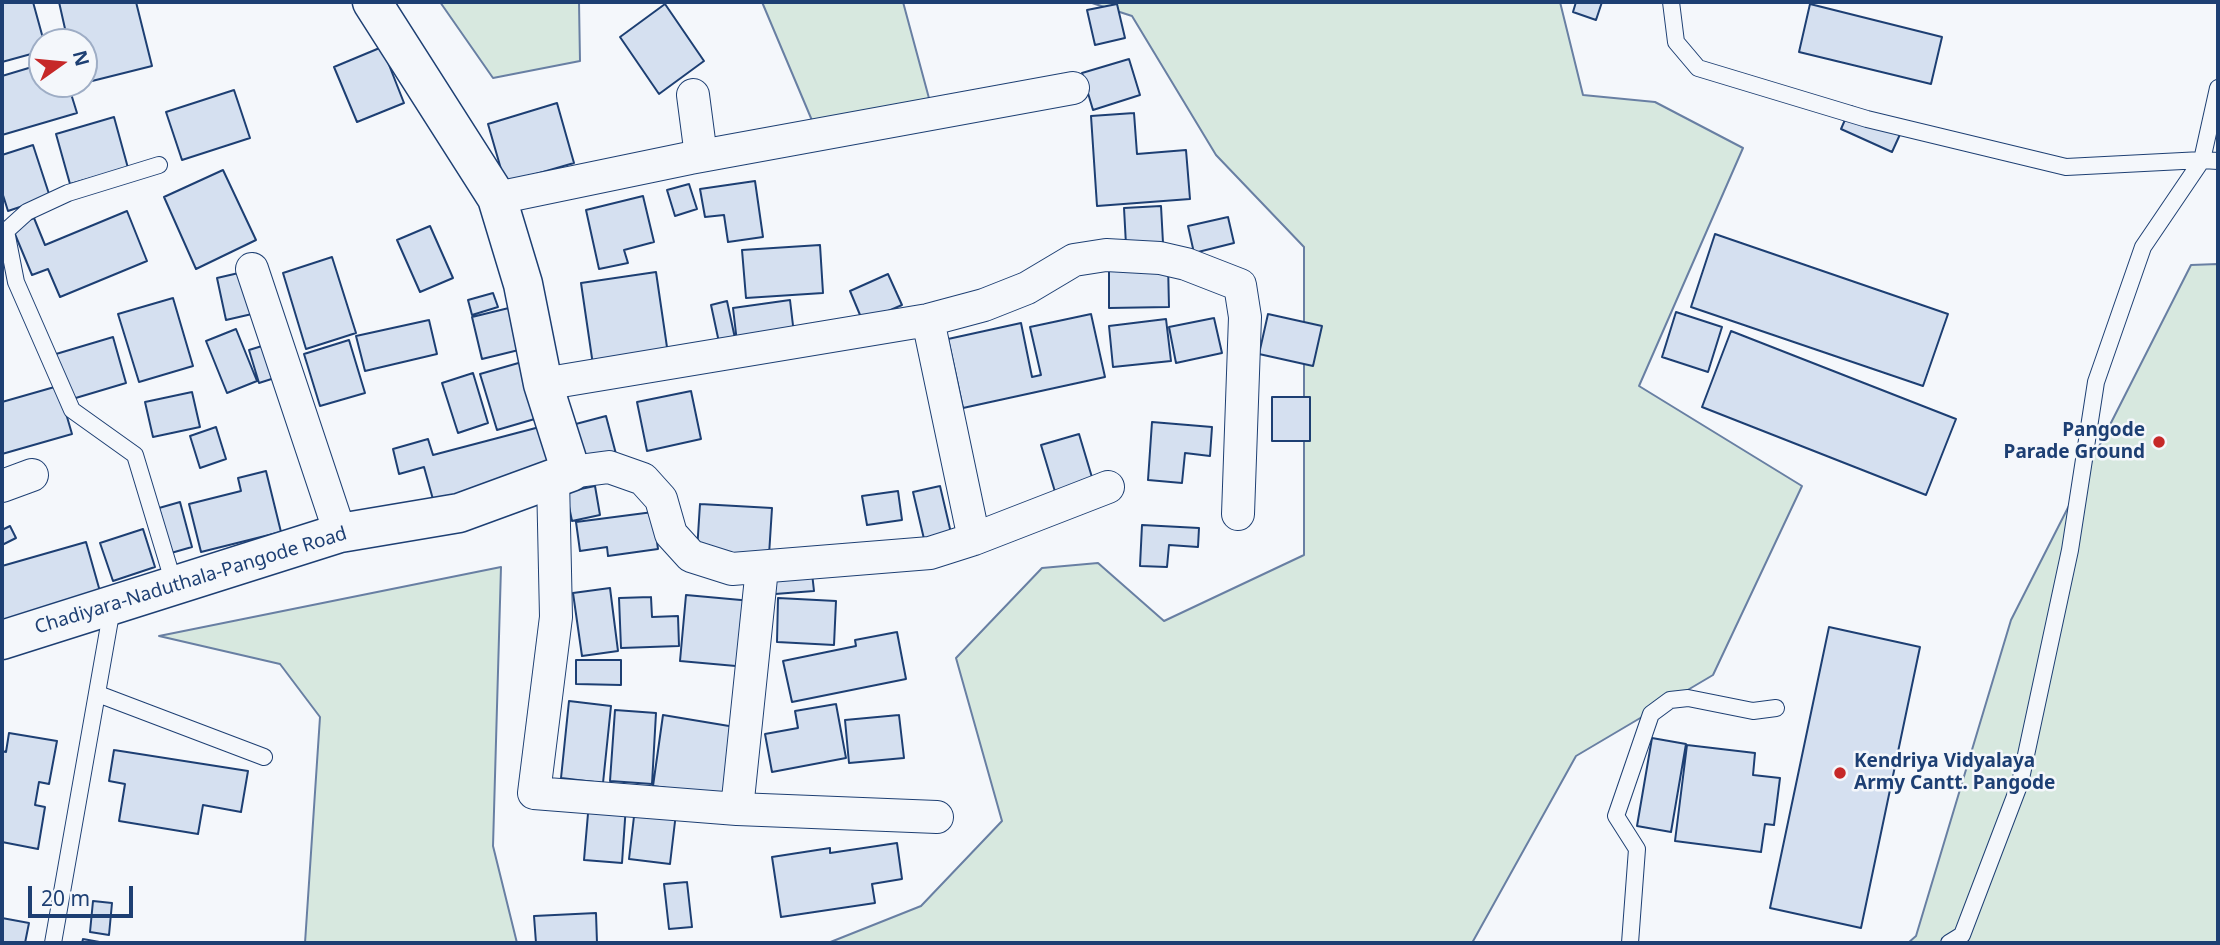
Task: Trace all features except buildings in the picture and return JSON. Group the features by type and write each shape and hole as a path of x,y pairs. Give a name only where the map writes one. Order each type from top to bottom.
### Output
{"street":[{"path":"372,2 497,198 523,284 562,476 556,617 534,793 737,809 937,817"},
{"path":"497,198 701,156 1073,88"},
{"path":"693,95 701,156"},
{"path":"543,384 928,320 1027,288 1074,260 1106,255 1160,258 1186,264 1240,285 1245,317 1238,514"},
{"path":"253,268 340,533"},
{"path":"928,320 974,539"},
{"path":"562,476 609,467 643,479 661,499 671,534 691,556 732,569 930,552 974,539 1108,487"},
{"path":"2,486 32,475"},
{"name":"Chadiyara-Naduthala-Pangode Road","path":"2,640 340,533 459,513 562,476"},
{"path":"737,809 762,568"}],"lane":[{"path":"1671,2 1676,42 1698,68 1867,119 2066,167 2218,161"},
{"path":"1958,941 2020,783 2070,550 2096,382 2143,247 2202,160 2218,88"},
{"path":"159,165 68,193 27,212 6,231 16,282 72,410 135,455 174,584"},
{"path":"53,943 112,603"},
{"path":"97,694 264,757"},
{"path":"1630,943 1637,849 1616,816 1651,714 1670,700 1688,698 1753,711 1776,708"}],"shaded area":[{"path":"440,2 579,2 580,61 493,78"},
{"path":"762,2 903,2 933,113 819,137"},
{"path":"1089,2 1560,2 1583,95 1655,102 1743,148 1639,386 1802,486 1713,675 1576,756 1472,943 828,943 921,906 1002,821 956,658 1042,568 1098,563 1164,621 1304,555 1304,247 1216,155 1132,16"},
{"name":"Pangode Parade Ground","path":"2218,264 2218,943 1908,943 1916,936 2011,620 2191,265"},
{"path":"501,567 493,846 517,943 305,943 320,717 280,664 159,636"}],"place":[{"name":"Pangode Parade Ground","path":"2159,442"},
{"name":"Kendriya Vidyalaya Army Cantt. Pangode","path":"1840,773"}]}
